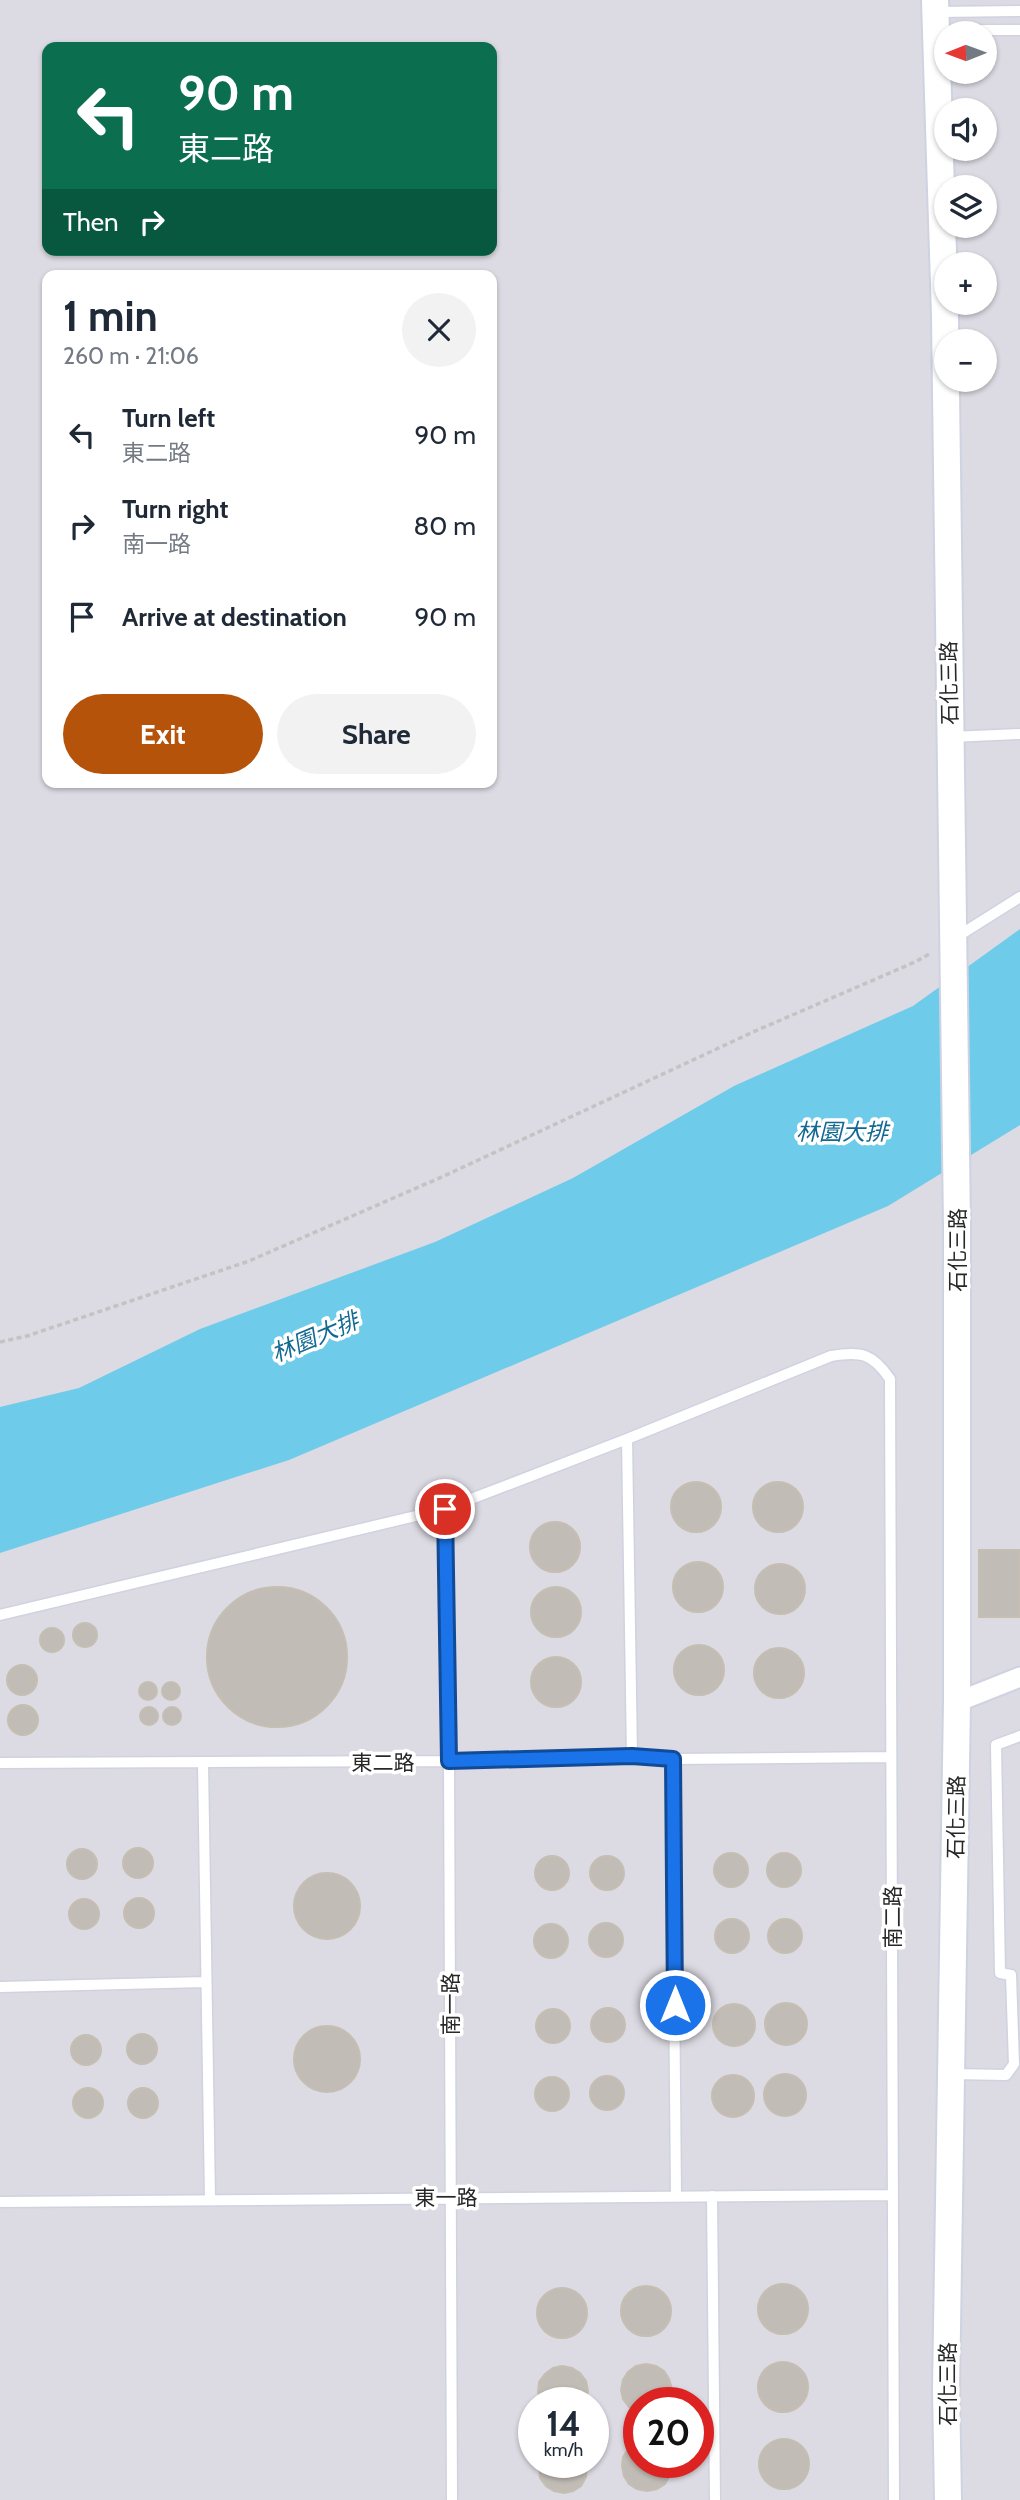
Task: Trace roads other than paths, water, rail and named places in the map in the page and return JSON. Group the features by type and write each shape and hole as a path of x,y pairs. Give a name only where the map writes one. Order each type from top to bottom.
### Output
{"street":[{"name":"石化三路","path":"936,6 945,316 957,1225 957,1702 946,2390 948,2500"},
{"path":"957,1702 1020,1676"}],"lane":[{"path":"936,6 1020,11"},
{"path":"998,30 1020,30"},
{"path":"950,737 1020,734"},
{"path":"954,932 1020,897"},
{"name":"南二路","path":"627,1439 831,1356 856,1352 878,1362 890,1379 894,2500"},
{"path":"0,1615 445,1509 627,1439 632,1756"},
{"name":"南一路","path":"445,1509 453,2500"},
{"path":"951,2074 1006,2075 1014,2064 1011,1975 1000,1973 996,1745 1020,1736"},
{"name":"東二路","path":"0,1763 449,1761 632,1756 673,1759 891,1757"},
{"path":"673,1759 676,2196"},
{"path":"203,1763 210,2200"},
{"path":"0,1987 206,1982"},
{"name":"東一路","path":"0,2202 893,2194"},
{"path":"712,2196 715,2500"}],"water":[{"name":"林園大排","path":"1020,929 1020,1125 888,1206 289,1460 0,1553 0,1407 79,1388 200,1329 435,1242 573,1178 734,1086 913,1006"}]}
